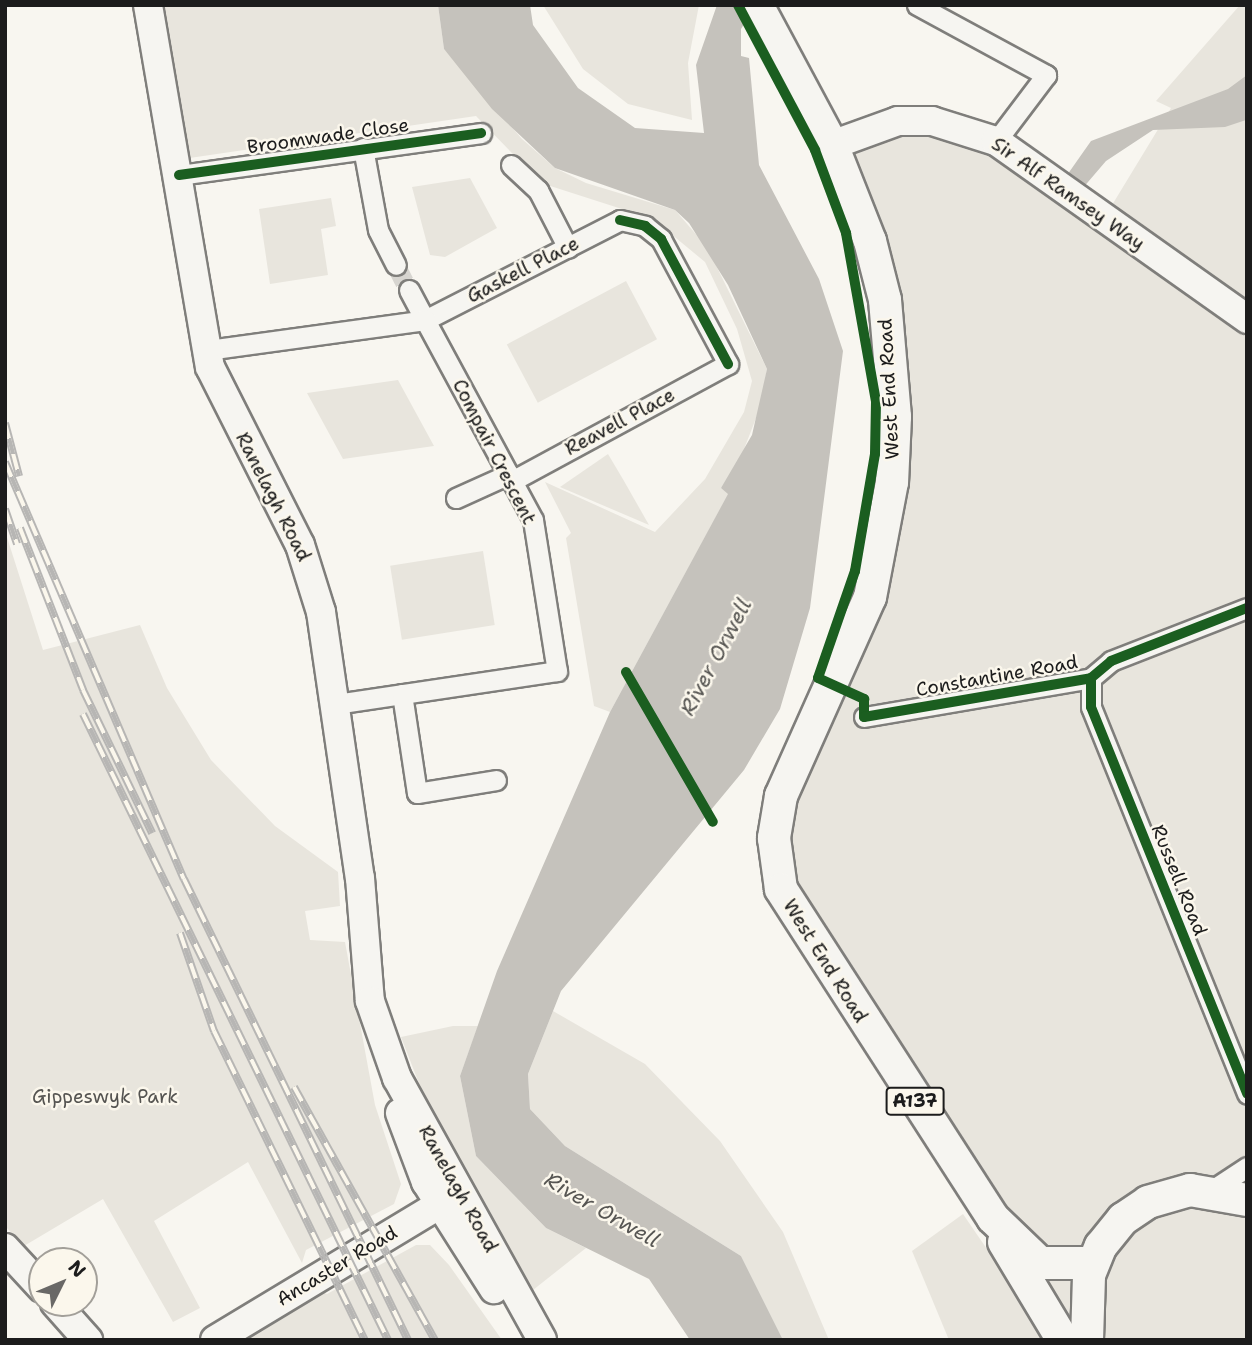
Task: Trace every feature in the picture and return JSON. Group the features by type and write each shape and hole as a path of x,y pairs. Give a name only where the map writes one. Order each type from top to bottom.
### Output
{"main road":[{"name":"Ranelagh Road","path":"148,5 179,175 206,350 219,393 309,564 337,704 370,1001 449,1198 527,1340"},
{"name":"West End Road","path":"759,9 832,145 861,215 885,300 895,417 892,482 864,614 781,796 774,862 797,922 993,1218 1063,1340"},
{"name":"Sir Alf Ramsey Way","path":"832,145 898,121 932,121 996,141 1245,315"},
{"path":"1087,1340 1085,1294 1093,1263 1108,1234 1148,1202 1212,1190 1247,1200"},
{"name":"Ranelagh Road","path":"449,1198 541,1340"},
{"name":"Ancaster Road","path":"215,1340 449,1198"},
{"name":"West End Road","path":"993,1218 1040,1263 1093,1263"},
{"path":"5,1248 28,1273"},
{"path":"67,1317 88,1340"}],"street":[{"path":"917,5 1046,75 996,141"},
{"name":"Broomwade Close","path":"179,175 481,133"},
{"path":"363,148 378,230 396,265"},
{"path":"512,165 538,190 568,248"},
{"name":"Gaskell Place","path":"425,320 620,220 650,228 661,239 729,364"},
{"name":"Compair Crescent","path":"337,704 557,671 533,520 409,290"},
{"path":"206,350 425,320"},
{"name":"Reavell Place","path":"456,498 510,477 729,364"},
{"name":"Constantine Road","path":"864,717 1091,678 1111,661 1247,608"},
{"name":"Russell Road","path":"1091,678 1091,707 1247,1094"},
{"path":"402,694 417,793 496,780"},
{"path":"1212,1190 1247,1167"}],"shaded area":[{"path":"148,5 438,5 444,49 522,139 555,168 586,183 675,210 707,247 767,369 760,408 737,467 721,488 729,493 610,712 594,706 566,538 571,533 545,482 655,532 705,479 744,412 752,381 737,329 705,262 653,219 541,183 476,116 176,160"},
{"path":"543,5 699,5 688,63 692,120 628,104 583,69"},
{"path":"1240,5 1247,5 1247,306 1109,210 1171,108 1156,101"},
{"path":"898,121 961,129 1247,319 1247,1340 1063,1340 838,985 774,838 864,614 892,355 832,145"},
{"path":"470,178 497,228 445,257 430,255 412,187"},
{"path":"331,198 336,226 321,229 328,275 270,284 259,209"},
{"path":"626,281 657,339 538,403 507,344"},
{"path":"398,380 434,446 343,459 307,393"},
{"path":"608,454 624,481 649,525 560,487"},
{"path":"5,531 43,650 140,625 167,688 211,760 275,826 338,872 340,906 305,911 310,940 345,942 375,1105 401,1184 394,1204 306,1250 302,1263 248,1162 154,1221 200,1308 173,1322 103,1199 24,1246 5,1226"},
{"path":"483,551 495,625 402,640 390,566"},
{"path":"553,1011 645,1064 720,1141 783,1232 829,1340 783,1340 741,1256 565,1146 530,1109 528,1074"},
{"path":"453,1026 478,1026 460,1076 476,1156 546,1228 586,1248 533,1290 425,1099 401,1037"},
{"path":"963,1214 1049,1340 949,1340 912,1251"},
{"path":"416,1245 430,1245 449,1265 502,1340 232,1340 315,1289 327,1294"}],"water":[{"name":"River Orwell","path":"438,5 530,5 533,25 578,88 635,128 704,133 696,65 717,5 756,5 741,29 741,56 749,58 759,165 819,279 843,351 810,608 780,709 744,770 561,991 528,1074 530,1109 565,1146 741,1256 783,1340 690,1340 649,1279 546,1228 476,1156 460,1076 497,971 610,712 728,494 721,488 752,435 767,369 728,285 689,223 675,210 555,168 492,109 444,49"},
{"path":"1247,75 1246,120 1225,127 1153,130 1106,161 1082,189 1065,178 1091,141 1228,89"}],"tunnel":[{"path":"396,265 409,290"}],"railway":[{"path":"5,423 19,476"},
{"path":"5,462 184,879 408,1340"},
{"path":"5,509 17,544"},
{"path":"20,528 83,690 152,833"},
{"path":"83,714 388,1340"},
{"path":"180,933 214,1031 365,1340"},
{"path":"294,1087 435,1340"}],"cycle path":[{"path":"738,5 815,150 846,233 876,402 875,454 855,571 818,678 864,699 864,717 1091,678 1111,661 1247,608"},
{"path":"179,175 481,133"},
{"path":"620,220 645,226 661,239 728,364"},
{"path":"626,672 713,822"},
{"path":"1091,678 1091,707 1247,1094"}],"park label":[{"name":"Gippeswyk Park","path":"105,1097"}]}
